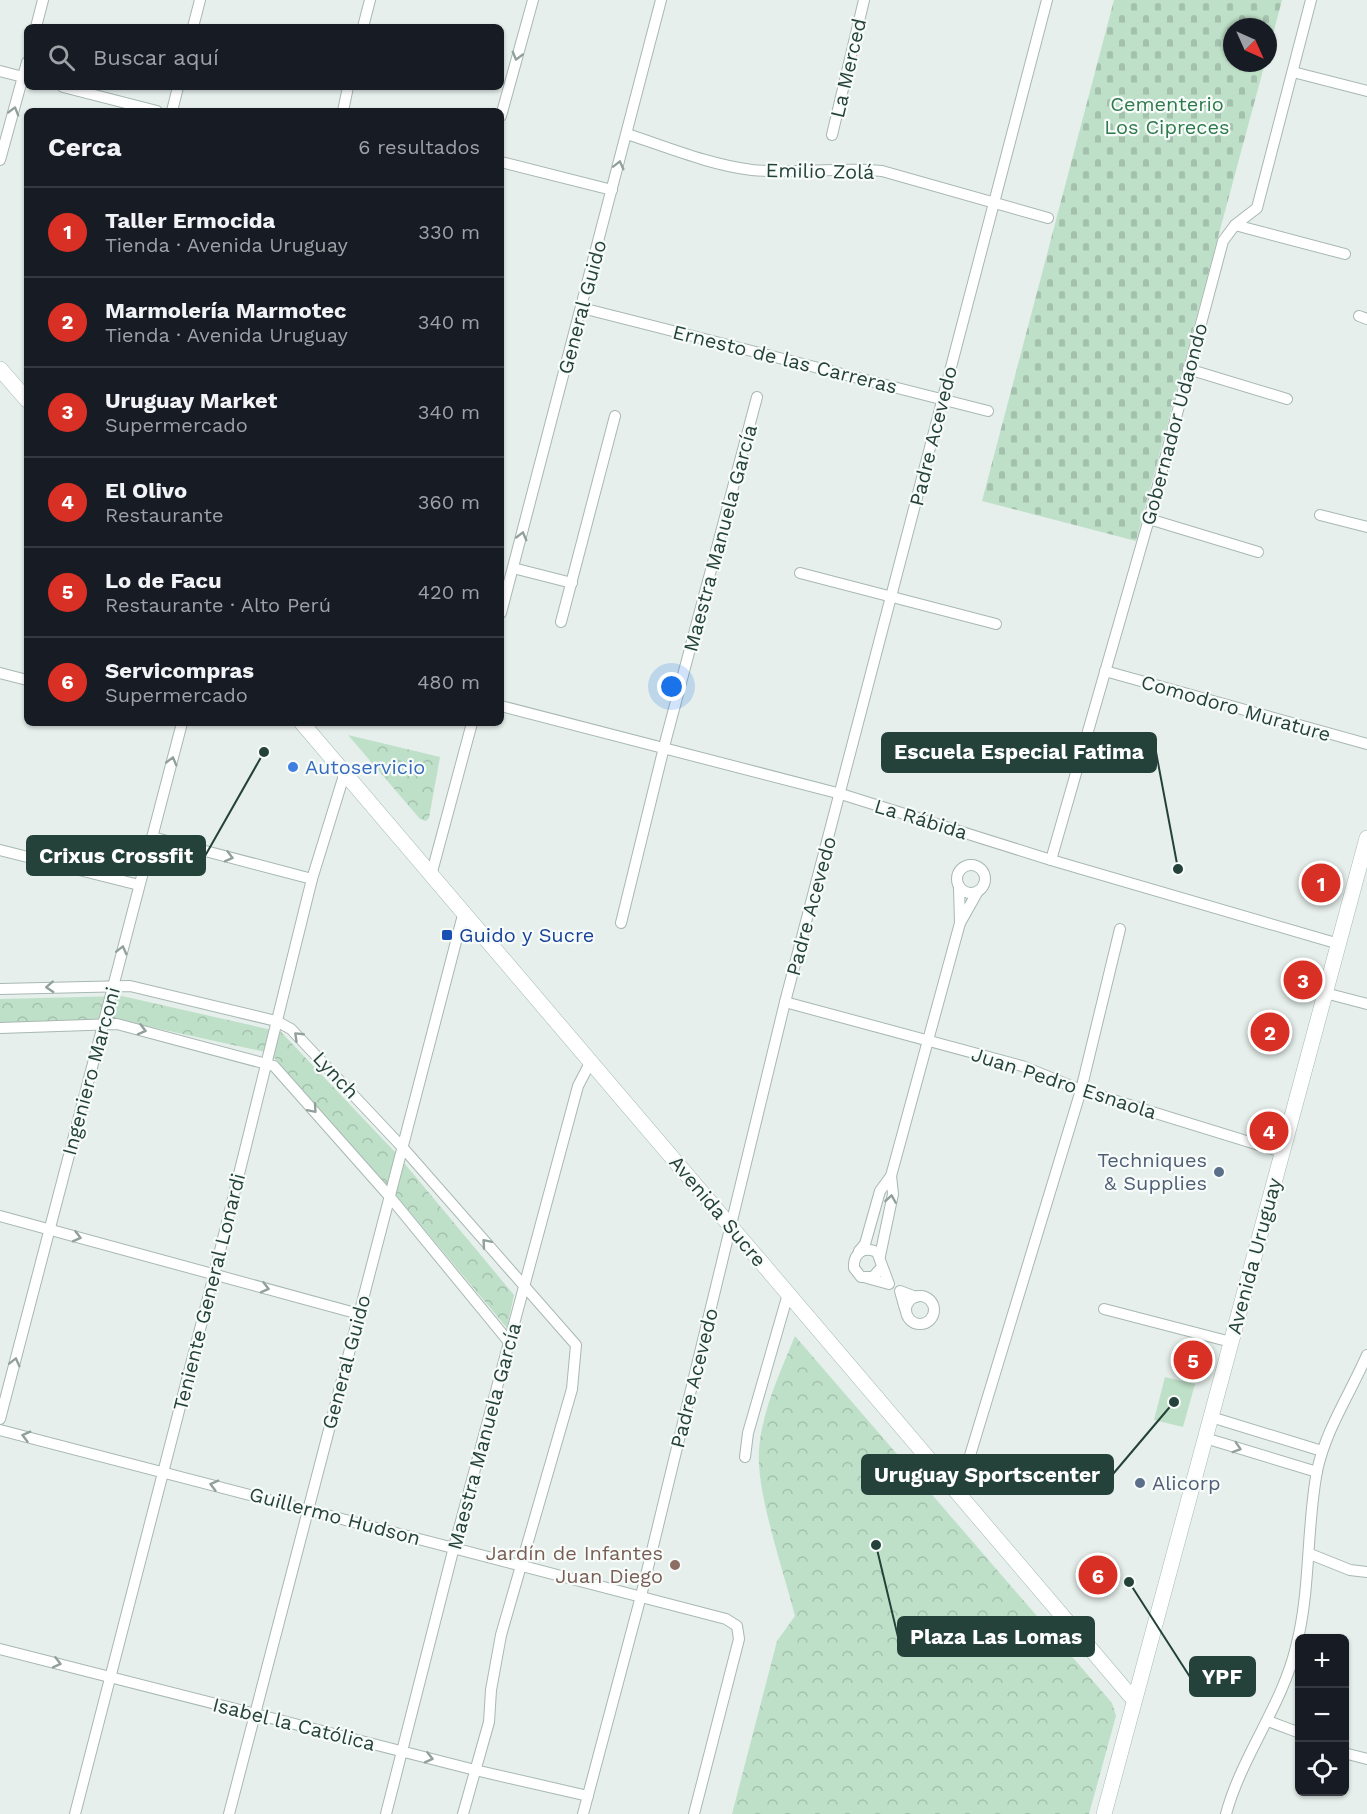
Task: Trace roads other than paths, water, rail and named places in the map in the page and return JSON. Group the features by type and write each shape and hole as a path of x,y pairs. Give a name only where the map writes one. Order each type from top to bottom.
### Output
{"main road":[{"path":"0,369 24,397"},
{"name":"Avenida Sucre","path":"305,726 432,872 1134,1700"},
{"name":"Avenida Uruguay","path":"1104,1814 1367,838"}],"street":[{"path":"37,24 43,0"},
{"path":"194,24 200,0"},
{"path":"364,24 370,0"},
{"path":"503,108 533,0"},
{"name":"General Guido","path":"504,602 661,0"},
{"name":"La Merced","path":"832,135 864,0"},
{"name":"Padre Acevedo","path":"583,1814 641,1596 785,1002 1047,0"},
{"name":"Gobernador Udaondo","path":"1051,860 1149,519 1223,241 1236,225 1257,208 1311,0"},
{"path":"0,71 24,77"},
{"path":"1293,72 1367,91"},
{"path":"0,160 24,80"},
{"path":"75,90 145,108"},
{"path":"173,108 177,90"},
{"path":"344,108 347,90"},
{"name":"Emilio Zolá","path":"627,134 723,164 753,170 856,168 882,171 1048,218"},
{"path":"504,163 612,190"},
{"path":"1236,225 1345,254"},
{"name":"Ernesto de las Carreras","path":"582,308 988,411"},
{"path":"1188,369 1287,399"},
{"name":"Maestra Manuela García","path":"621,923 664,747 757,397"},
{"path":"561,622 615,416"},
{"path":"1320,514 1367,527"},
{"path":"1149,519 1258,552"},
{"path":"513,568 572,583"},
{"path":"800,573 996,624"},
{"name":"Comodoro Murature","path":"1105,671 1367,744"},
{"path":"0,673 24,679"},
{"name":"La Rábida","path":"504,707 841,794 1051,860 1339,944"},
{"name":"Ingeniero Marconi","path":"0,1419 181,726"},
{"path":"432,872 471,726"},
{"name":"Teniente General Lonardi","path":"75,1814 214,1275 312,879 345,772"},
{"path":"152,837 312,879"},
{"path":"0,850 139,885"},
{"path":"900,1291 906,1314 912,1323 928,1322 934,1312 927,1298 916,1297 889,1284 856,1273 855,1256 865,1244 880,1191 891,1176 960,922 984,883 983,873 971,864 958,872 960,922"},
{"path":"959,887 968,892 978,891"},
{"name":"General Guido","path":"229,1814 404,1149 464,910"},
{"path":"958,1495 1081,1090 1120,929"},
{"name":"Lynch","path":"0,989 114,984 276,1021 298,1035 404,1149 576,1346 572,1389 520,1565"},
{"path":"1325,993 1367,1004"},
{"name":"Juan Pedro Esnaola","path":"785,1002 1022,1066 1081,1090 1282,1152"},
{"name":"Lynch","path":"0,1028 117,1024 265,1062 281,1072 390,1197 509,1342"},
{"name":"Maestra Manuela García","path":"386,1814 454,1548 578,1086 591,1060"},
{"path":"889,1284 881,1268 880,1256 893,1194 891,1176"},
{"path":"0,1216 359,1314"},
{"path":"860,1251 871,1249 880,1256"},
{"path":"867,1278 873,1277 881,1268"},
{"path":"745,1457 748,1433 788,1294"},
{"path":"905,1309 911,1299 916,1297"},
{"path":"1104,1309 1231,1342"},
{"path":"1226,1814 1246,1760 1281,1692 1296,1648 1310,1554 1310,1519 1322,1451 1362,1378 1367,1355"},
{"path":"1211,1417 1322,1451"},
{"name":"Guillermo Hudson","path":"0,1430 726,1619 737,1626 739,1639 694,1814"},
{"path":"1205,1438 1317,1472"},
{"path":"1310,1554 1350,1570 1367,1572"},
{"path":"463,1814 489,1722 491,1690 501,1635 520,1565"},
{"name":"Isabel la Católica","path":"0,1648 402,1752 588,1796"},
{"path":"1268,1721 1295,1731"},
{"path":"1349,1754 1367,1759"}],"place":[{"name":"Crixus Crossfit","path":"264,752"},
{"name":"Autoservicio","path":"293,767"},
{"name":"Escuela Especial Fatima","path":"1178,869"},
{"name":"Taller Ermocida","path":"1321,883"},
{"name":"Guido y Sucre","path":"447,935"},
{"name":"Uruguay Market","path":"1303,980"},
{"name":"Marmolería Marmotec","path":"1270,1032"},
{"name":"El Olivo","path":"1269,1131"},
{"name":"Techniques & Supplies","path":"1219,1172"},
{"name":"Lo de Facu","path":"1193,1360"},
{"name":"Uruguay Sportscenter","path":"1174,1402"},
{"name":"Alicorp","path":"1140,1483"},
{"name":"Plaza Las Lomas","path":"876,1545"},
{"name":"Jardín de Infantes Juan Diego","path":"675,1565"},
{"name":"Servicompras","path":"1098,1575"},
{"name":"YPF","path":"1129,1582"}],"park label":[{"name":"Cementerio Los Cipreces","path":"1167,116"}]}
